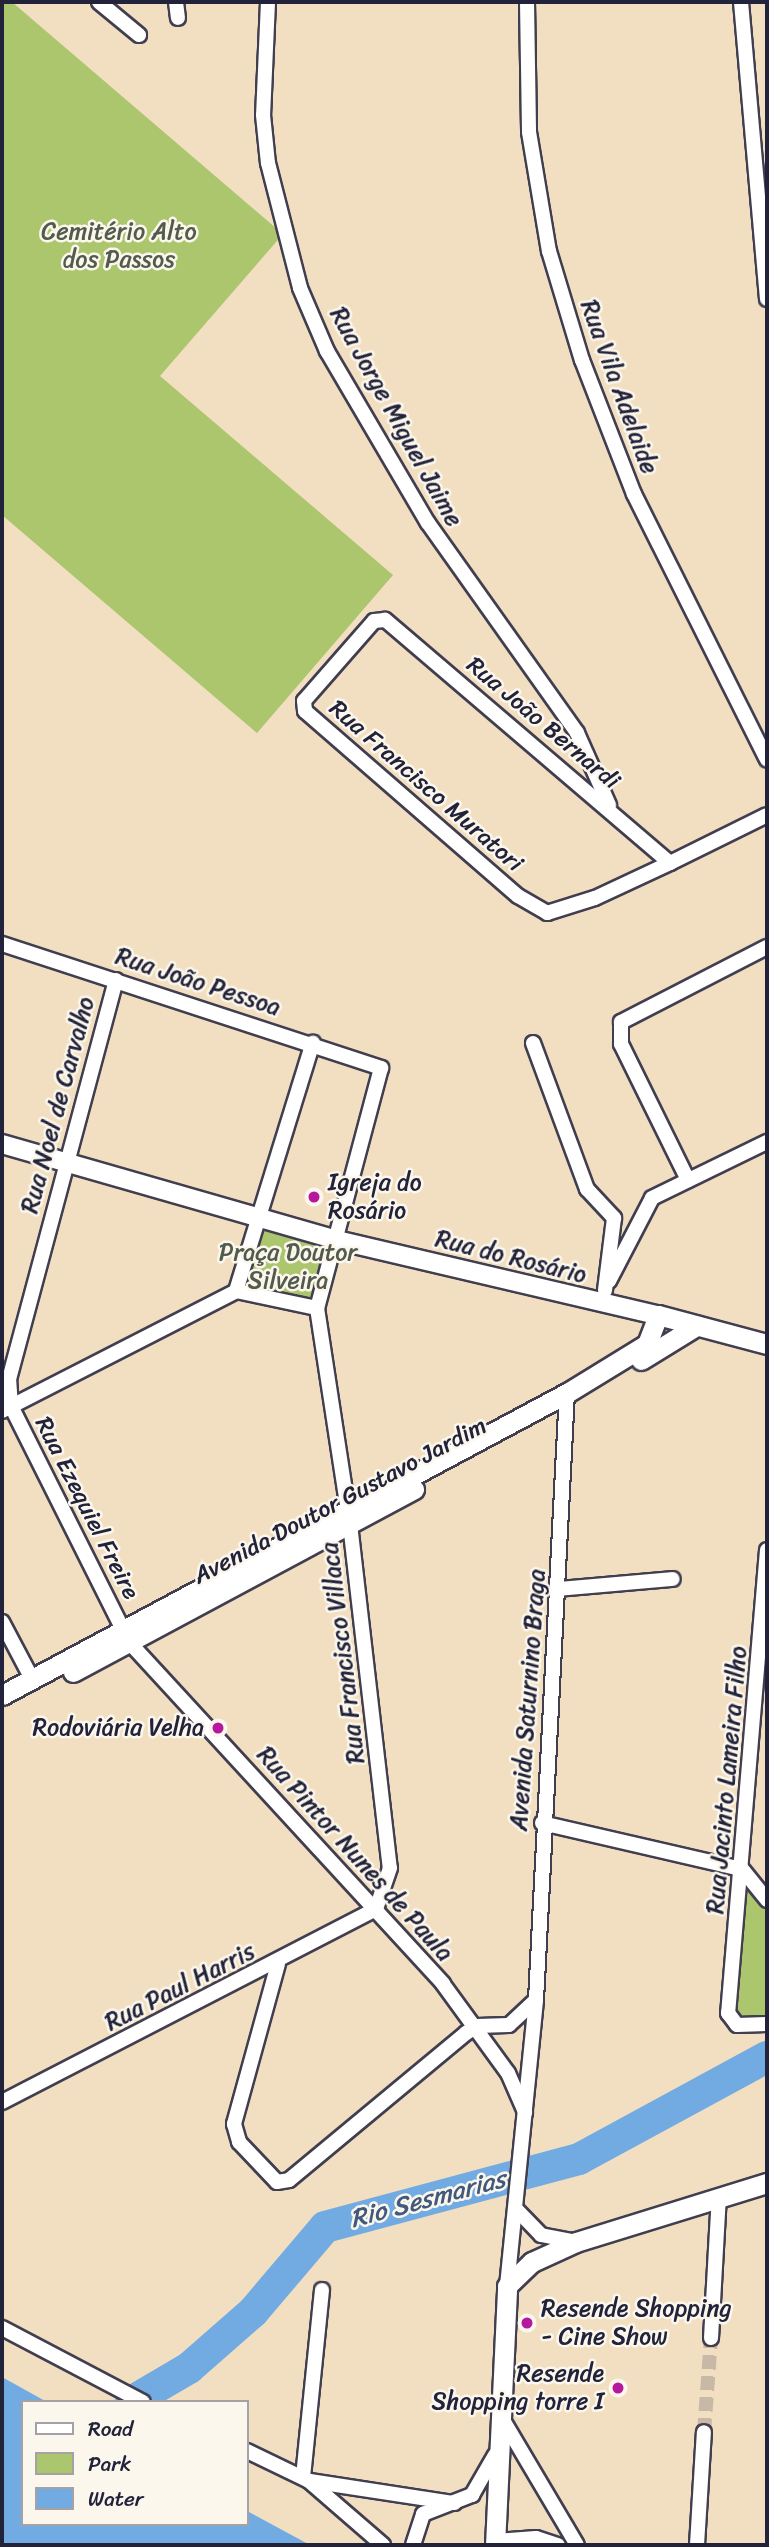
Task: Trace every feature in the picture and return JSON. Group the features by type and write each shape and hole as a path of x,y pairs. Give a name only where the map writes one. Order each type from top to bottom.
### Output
{"main road":[{"name":"Rua do Rosário","path":"658,1315 767,1344"},
{"name":"Avenida Doutor Gustavo Jardim","path":"568,1398 647,1344 658,1315"},
{"name":"Avenida Doutor Gustavo Jardim","path":"2,1710 126,1636 696,1326"},
{"name":"Avenida Doutor Gustavo Jardim","path":"2,1695 126,1636"},
{"path":"496,2543 507,2286 532,2262 576,2242 767,2183"}],"street":[{"path":"99,2 139,35"},
{"path":"176,2 178,18"},
{"name":"Rua Jorge Miguel Jaime","path":"268,2 263,115 268,163 299,288 327,351 421,512 577,733 611,810"},
{"name":"Rua Vila Adelaide","path":"527,2 529,132 549,251 582,360 634,494 767,760"},
{"path":"741,2 767,299"},
{"name":"Rua João Bernardi","path":"304,711 307,697 374,621 385,620 670,863"},
{"name":"Rua Francisco Muratori","path":"304,711 518,896 547,913 562,912 767,815"},
{"name":"Rua João Pessoa","path":"2,944 379,1065"},
{"path":"688,1180 621,1044 621,1022 767,947"},
{"name":"Rua Noel de Carvalho","path":"6,1408 9,1378 65,1160 116,980"},
{"path":"236,1291 313,1043"},
{"path":"533,1043 587,1189 614,1218 603,1297"},
{"name":"Rua Francisco Villaca","path":"376,1909 388,1886 389,1846 349,1516 317,1308 383,1074 379,1065"},
{"path":"603,1297 645,1206 688,1180 767,1142"},
{"name":"Rua do Rosário","path":"2,1144 337,1240 603,1297 658,1315"},
{"path":"6,1408 236,1291 317,1308"},
{"name":"Avenida Saturnino Braga","path":"507,2286 536,2000 542,1824 568,1398"},
{"name":"Rua Ezequiel Freire","path":"6,1408 126,1636"},
{"name":"Rua Jacinto Lameira Filho","path":"767,1550 764,1675 728,2013 737,2025 767,2024"},
{"path":"558,1589 673,1579"},
{"path":"2,1622 32,1679"},
{"name":"Rua Pintor Nunes de Paula","path":"126,1636 376,1909 477,2026 525,2118"},
{"path":"542,1824 742,1869 767,1900"},
{"name":"Rua Paul Harris","path":"2,2102 278,1964 376,1909"},
{"path":"278,1964 234,2124 239,2142 277,2182 289,2180 477,2026 509,2025 536,2000"},
{"path":"711,2338 719,2197"},
{"path":"517,2202 541,2235 576,2242"},
{"path":"306,2479 322,2290"},
{"path":"2,2328 139,2400"},
{"path":"500,2415 577,2545"},
{"path":"697,2545 704,2432"},
{"path":"413,2545 423,2514 454,2503 480,2489 499,2444"},
{"path":"248,2451 306,2479 383,2545"},
{"path":"306,2479 454,2503"},
{"path":"496,2543 536,2538 558,2545"}],"green space":[{"name":"Cemitério Alto dos Passos","path":"2,2 12,2 283,234 160,376 393,575 257,733 2,515"},
{"name":"Praça Doutor Silveira","path":"263,1229 330,1243 315,1306 244,1290"},
{"path":"748,1886 767,1908 767,2022 736,2020"}],"water":[{"path":"2,2377 43,2400 21,2400 21,2526 248,2526 248,2512 310,2545 2,2545"}],"waterway":[{"name":"Rio Sesmarias","path":"134,2400 189,2368 253,2312 325,2227 579,2159 767,2057"}],"tunnel":[{"path":"704,2432 711,2338"}],"place":[{"name":"Igreja do Rosário","path":"314,1197"},
{"name":"Rodoviária Velha","path":"218,1728"},
{"name":"Resende Shopping - Cine Show","path":"527,2323"},
{"name":"Resende Shopping torre I","path":"618,2388"}]}
